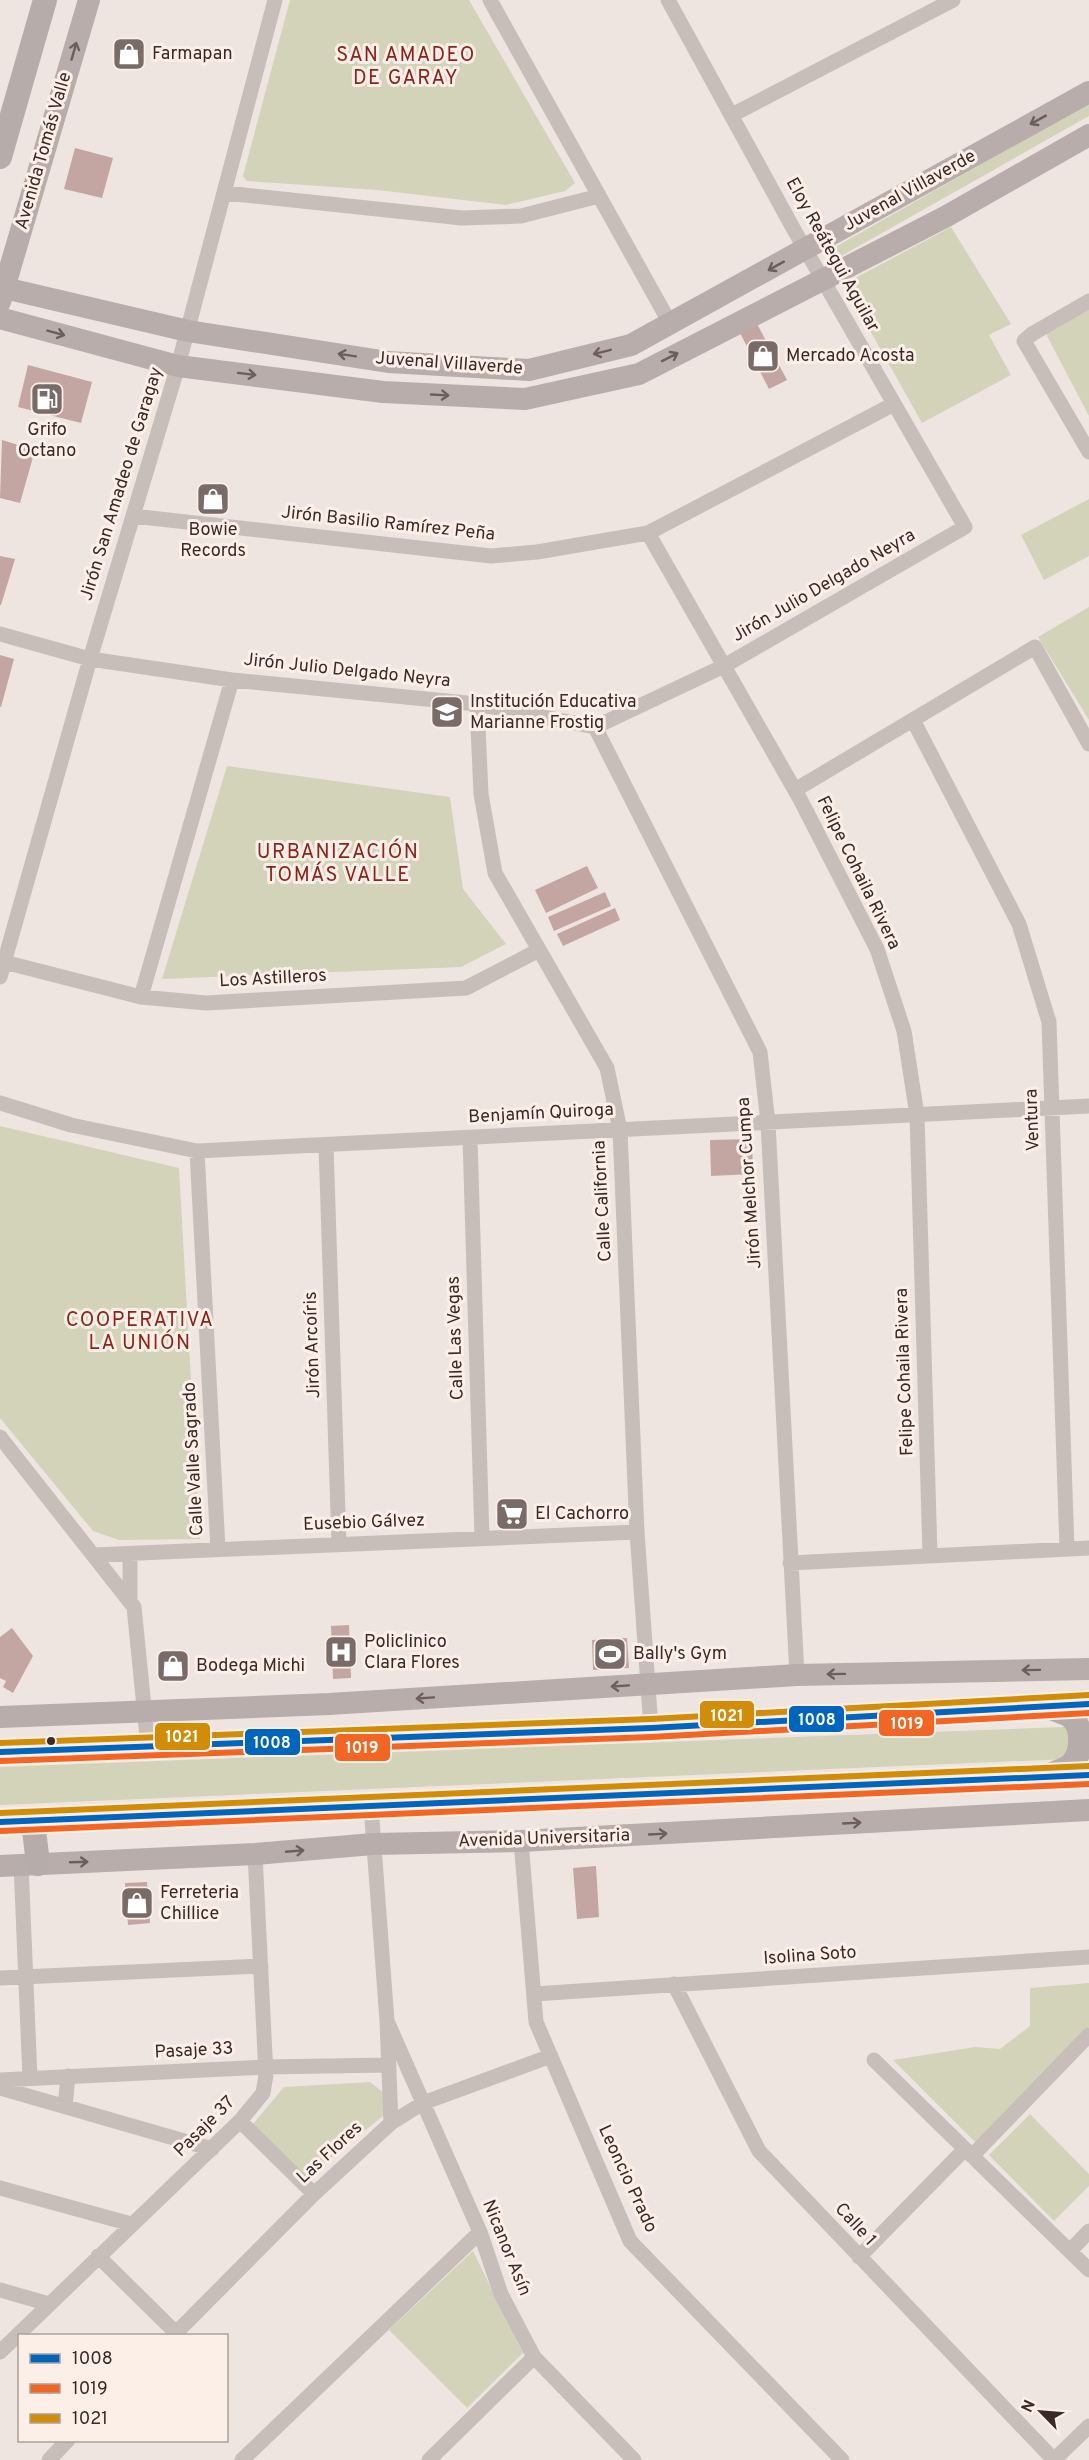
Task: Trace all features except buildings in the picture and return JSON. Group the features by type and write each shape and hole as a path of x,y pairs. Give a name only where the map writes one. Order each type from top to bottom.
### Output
{"main road":[{"path":"0,157 45,0"},
{"path":"17,95 63,0"},
{"name":"Avenida Tomás Valle","path":"1,293 89,0"},
{"name":"Juvenal Villaverde","path":"1,293 188,331 388,362 529,370 631,345 671,325 1089,92"},
{"name":"Juvenal Villaverde","path":"0,318 178,366 383,392 525,399 639,374 945,217 1089,135"},
{"path":"0,1717 328,1704 797,1675 1089,1669"},
{"path":"0,1752 651,1728 1089,1704"},
{"path":"1044,1778 1071,1765 1079,1752 1080,1737 1077,1722 1069,1715 1046,1707"},
{"path":"0,1822 1089,1775"},
{"name":"Avenida Universitaria","path":"20,1865 255,1854 373,1844 521,1841 1089,1810"},
{"path":"20,1865 33,1821"}],"street":[{"name":"Jirón San Amadeo de Garagay","path":"2,970 90,659 188,331 276,0"},
{"path":"490,0 671,325"},
{"name":"Eloy Reátegui Aguilar","path":"668,0 894,404 965,526"},
{"path":"732,115 953,0"},
{"path":"225,193 462,218 521,216 599,196"},
{"path":"1089,301 1024,341 1089,452"},
{"name":"Jirón Basilio Ramírez Peña","path":"133,516 491,556 537,552 648,533 894,404"},
{"name":"Jirón Julio Delgado Neyra","path":"0,634 90,659 232,680 477,704 596,727 724,666 965,526"},
{"name":"Felipe Cohaila Rivera","path":"648,533 795,790 877,949 904,1031 917,1115 930,1554"},
{"path":"795,790 1035,647 1089,744"},
{"path":"141,997 232,680"},
{"name":"Calle California","path":"477,704 481,794 495,873 607,1068 620,1130 637,1532 651,1728"},
{"name":"Ventura","path":"914,720 1019,924 1049,1023 1067,1549"},
{"name":"Jirón Melchor Cumpa","path":"596,727 760,1052 768,1122 797,1675"},
{"name":"Los Astilleros","path":"2,970 141,997 206,1003 466,988 538,950"},
{"name":"Benjamín Quiroga","path":"0,1103 71,1125 197,1151 1089,1107"},
{"name":"Calle Las Vegas","path":"470,1137 482,1538"},
{"name":"Jirón Arcoíris","path":"326,1145 339,1544"},
{"name":"Calle Valle Sagrado","path":"197,1151 218,1549"},
{"path":"0,1437 134,1607 148,1747"},
{"name":"Eusebio Gálvez","path":"93,1555 637,1532"},
{"path":"790,1563 930,1554 1089,1548"},
{"path":"130,1554 130,1602"},
{"name":"Nicanor Asín","path":"371,1806 387,2021 391,2123"},
{"name":"Leoncio Prado","path":"521,1841 536,2022 630,2241 842,2460"},
{"name":"Pasaje 37","path":"18,2334 212,2149 240,2121 262,2093 265,2067 255,1854"},
{"path":"20,1865 30,2078"},
{"name":"Isolina Soto","path":"534,1994 1089,1957"},
{"path":"0,1978 261,1966"},
{"name":"Calle 1","path":"674,1984 759,2151 1054,2460"},
{"name":"Nicanor Asín","path":"387,2021 480,2232 501,2294 534,2357 628,2454"},
{"path":"859,2257 1089,2035"},
{"name":"Las Flores","path":"174,2334 314,2194 391,2123 423,2103 551,2056"},
{"path":"874,2060 1089,2270"},
{"name":"Pasaje 33","path":"0,2080 265,2067 389,2065"},
{"path":"66,2107 68,2076"},
{"path":"0,2088 212,2149"},
{"path":"240,2121 314,2194"},
{"path":"0,2188 131,2224"},
{"path":"1071,2250 1089,2231"},
{"path":"242,2460 480,2232"},
{"path":"98,2256 174,2334"},
{"path":"0,2290 49,2304"},
{"name":"Pasaje 37","path":"0,2352 18,2334"},
{"path":"429,2460 534,2357"},
{"path":"1054,2460 1089,2426"},
{"path":"49,2460 66,2442"},
{"path":"612,2460 628,2454"}],"green space":[{"path":"290,0 469,0 575,183 565,191 506,205 377,190 247,181 243,176"},
{"path":"1089,103 1089,116 836,259 830,250"},
{"path":"951,227 1011,324 989,335 1011,375 922,423 844,284"},
{"path":"1089,307 1089,416 1047,336 1048,332"},
{"path":"1089,499 1089,556 1044,580 1021,535"},
{"path":"1089,607 1089,720 1038,637"},
{"path":"227,766 450,797 463,889 506,944 461,967 162,979"},
{"path":"0,1126 179,1168 200,1539 119,1540 93,1531 0,1418"},
{"path":"1089,1726 1089,1758 0,1805 0,1767"},
{"path":"1089,1983 1089,2027 976,2143 893,2060 975,2047 1000,2049 1030,2026 1030,1988"},
{"path":"370,2082 398,2104 307,2177 252,2125 284,2087"},
{"path":"1030,2114 1089,2174 1089,2186 1054,2221 989,2155"},
{"path":"473,2251 523,2353 467,2408 389,2330"}],"transit line":[{"name":"1021","path":"0,1743 651,1719 1089,1695"},
{"name":"1008","path":"0,1752 651,1728 1089,1704"},
{"name":"1019","path":"0,1761 651,1737 1089,1713"},
{"name":"1021","path":"0,1813 1089,1766"},
{"name":"1008","path":"0,1822 1089,1775"},
{"name":"1019","path":"0,1831 1089,1784"}],"place":[{"name":"Farmapan","path":"129,54"},
{"name":"Mercado Acosta","path":"763,356"},
{"name":"Grifo Octano","path":"47,399"},
{"name":"Bowie Records","path":"213,499"},
{"name":"Institución Educativa Marianne Frostig","path":"447,712"},
{"name":"El Cachorro","path":"512,1514"},
{"name":"Policlinico Clara Flores","path":"341,1652"},
{"name":"Bally's Gym","path":"610,1654"},
{"name":"Bodega Michi","path":"173,1666"},
{"name":"Ferreteria Chillice","path":"137,1903"}],"district":[{"name":"SAN AMADEO DE GARAY","path":"406,68"},
{"name":"URBANIZACIÓN TOMÁS VALLE","path":"338,864"},
{"name":"COOPERATIVA LA UNIÓN","path":"140,1332"}]}
